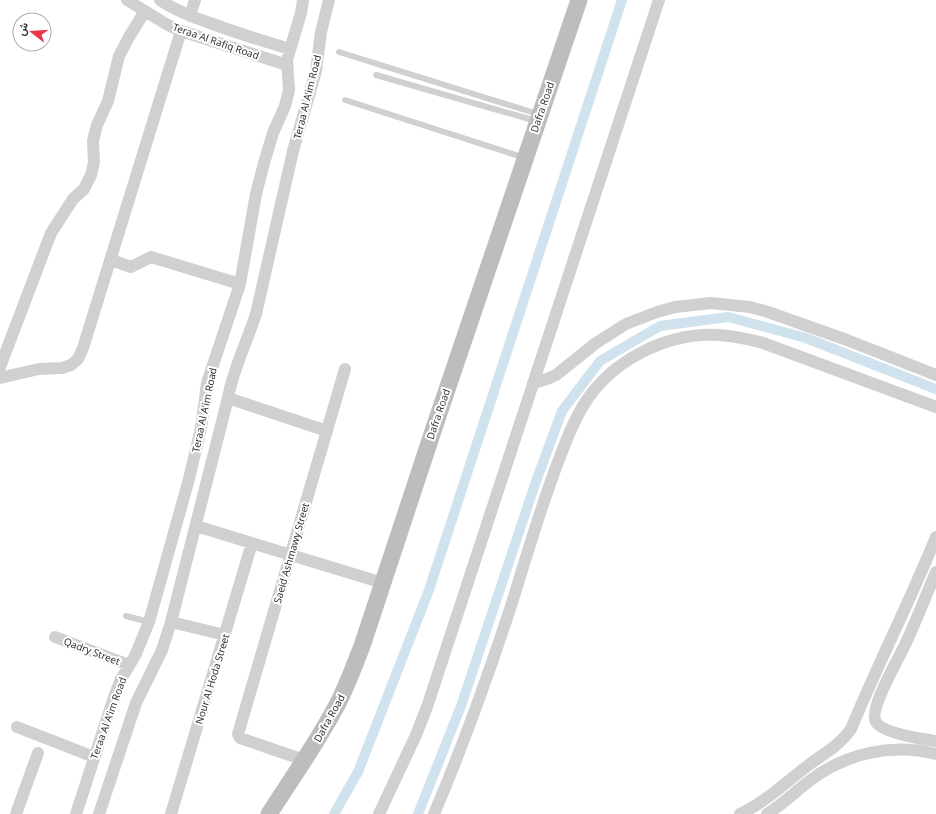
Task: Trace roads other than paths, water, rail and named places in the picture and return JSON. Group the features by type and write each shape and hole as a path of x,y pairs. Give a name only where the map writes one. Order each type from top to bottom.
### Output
{"main road":[{"name":"Dafra Road","path":"269,814 304,760 337,704 351,675 578,0"}],"street":[{"name":"Teraa Al Rafiq Road","path":"127,0 181,31 287,65"},
{"name":"Teraa Al Rafiq Road","path":"160,0 175,10 190,16 243,35 290,49"},
{"path":"190,16 194,0"},
{"name":"Teraa Al A'im Road","path":"76,814 114,697 128,665 135,656 149,622 189,479 201,428 207,383 240,284 256,194 273,133 285,106 288,90 287,60 303,0"},
{"name":"Teraa Al A'im Road","path":"99,814 136,702 162,650 171,622 228,398 231,380 256,314 293,151 316,71 321,32 329,0"},
{"path":"379,814 427,707 659,0"},
{"path":"0,367 51,233 73,199 84,189 91,175 94,162 93,141 97,126 108,101 119,56 145,11"},
{"path":"0,378 39,369 62,368 71,365 78,359 83,348 111,260 181,31"},
{"path":"111,260 131,266 151,257 240,284"},
{"path":"533,383 556,375 596,343 626,324 675,307 711,303 750,307 768,312 847,340 936,375"},
{"path":"434,814 454,766 499,640 551,480 573,425 583,405 595,390 616,369 638,354 664,343 691,337 717,335 741,337 763,343 936,407"},
{"name":"Saeid Ashmawy Street","path":"304,760 240,738 238,734 345,369"},
{"path":"228,398 327,431"},
{"path":"196,526 383,583"},
{"path":"740,814 749,810 810,764 834,748 844,739 851,729 936,537"},
{"name":"Nour Al Hoda Street","path":"171,814 252,543"},
{"path":"936,572 905,646 884,686 874,719 876,723 890,730 936,741"},
{"path":"171,622 225,635"},
{"name":"Qadry Street","path":"55,636 128,665"},
{"path":"17,727 94,757"},
{"path":"767,814 809,781 849,758 883,749 936,754"},
{"path":"16,814 38,753"}],"lane":[{"path":"339,52 538,118"},
{"path":"376,75 538,118"},
{"path":"345,100 525,158"},
{"path":"126,616 149,622"}],"waterway":[{"path":"334,814 358,772 429,590 622,0"},
{"path":"418,814 461,706 535,484 562,411 600,361 660,326 728,317 806,338 936,389"}]}
